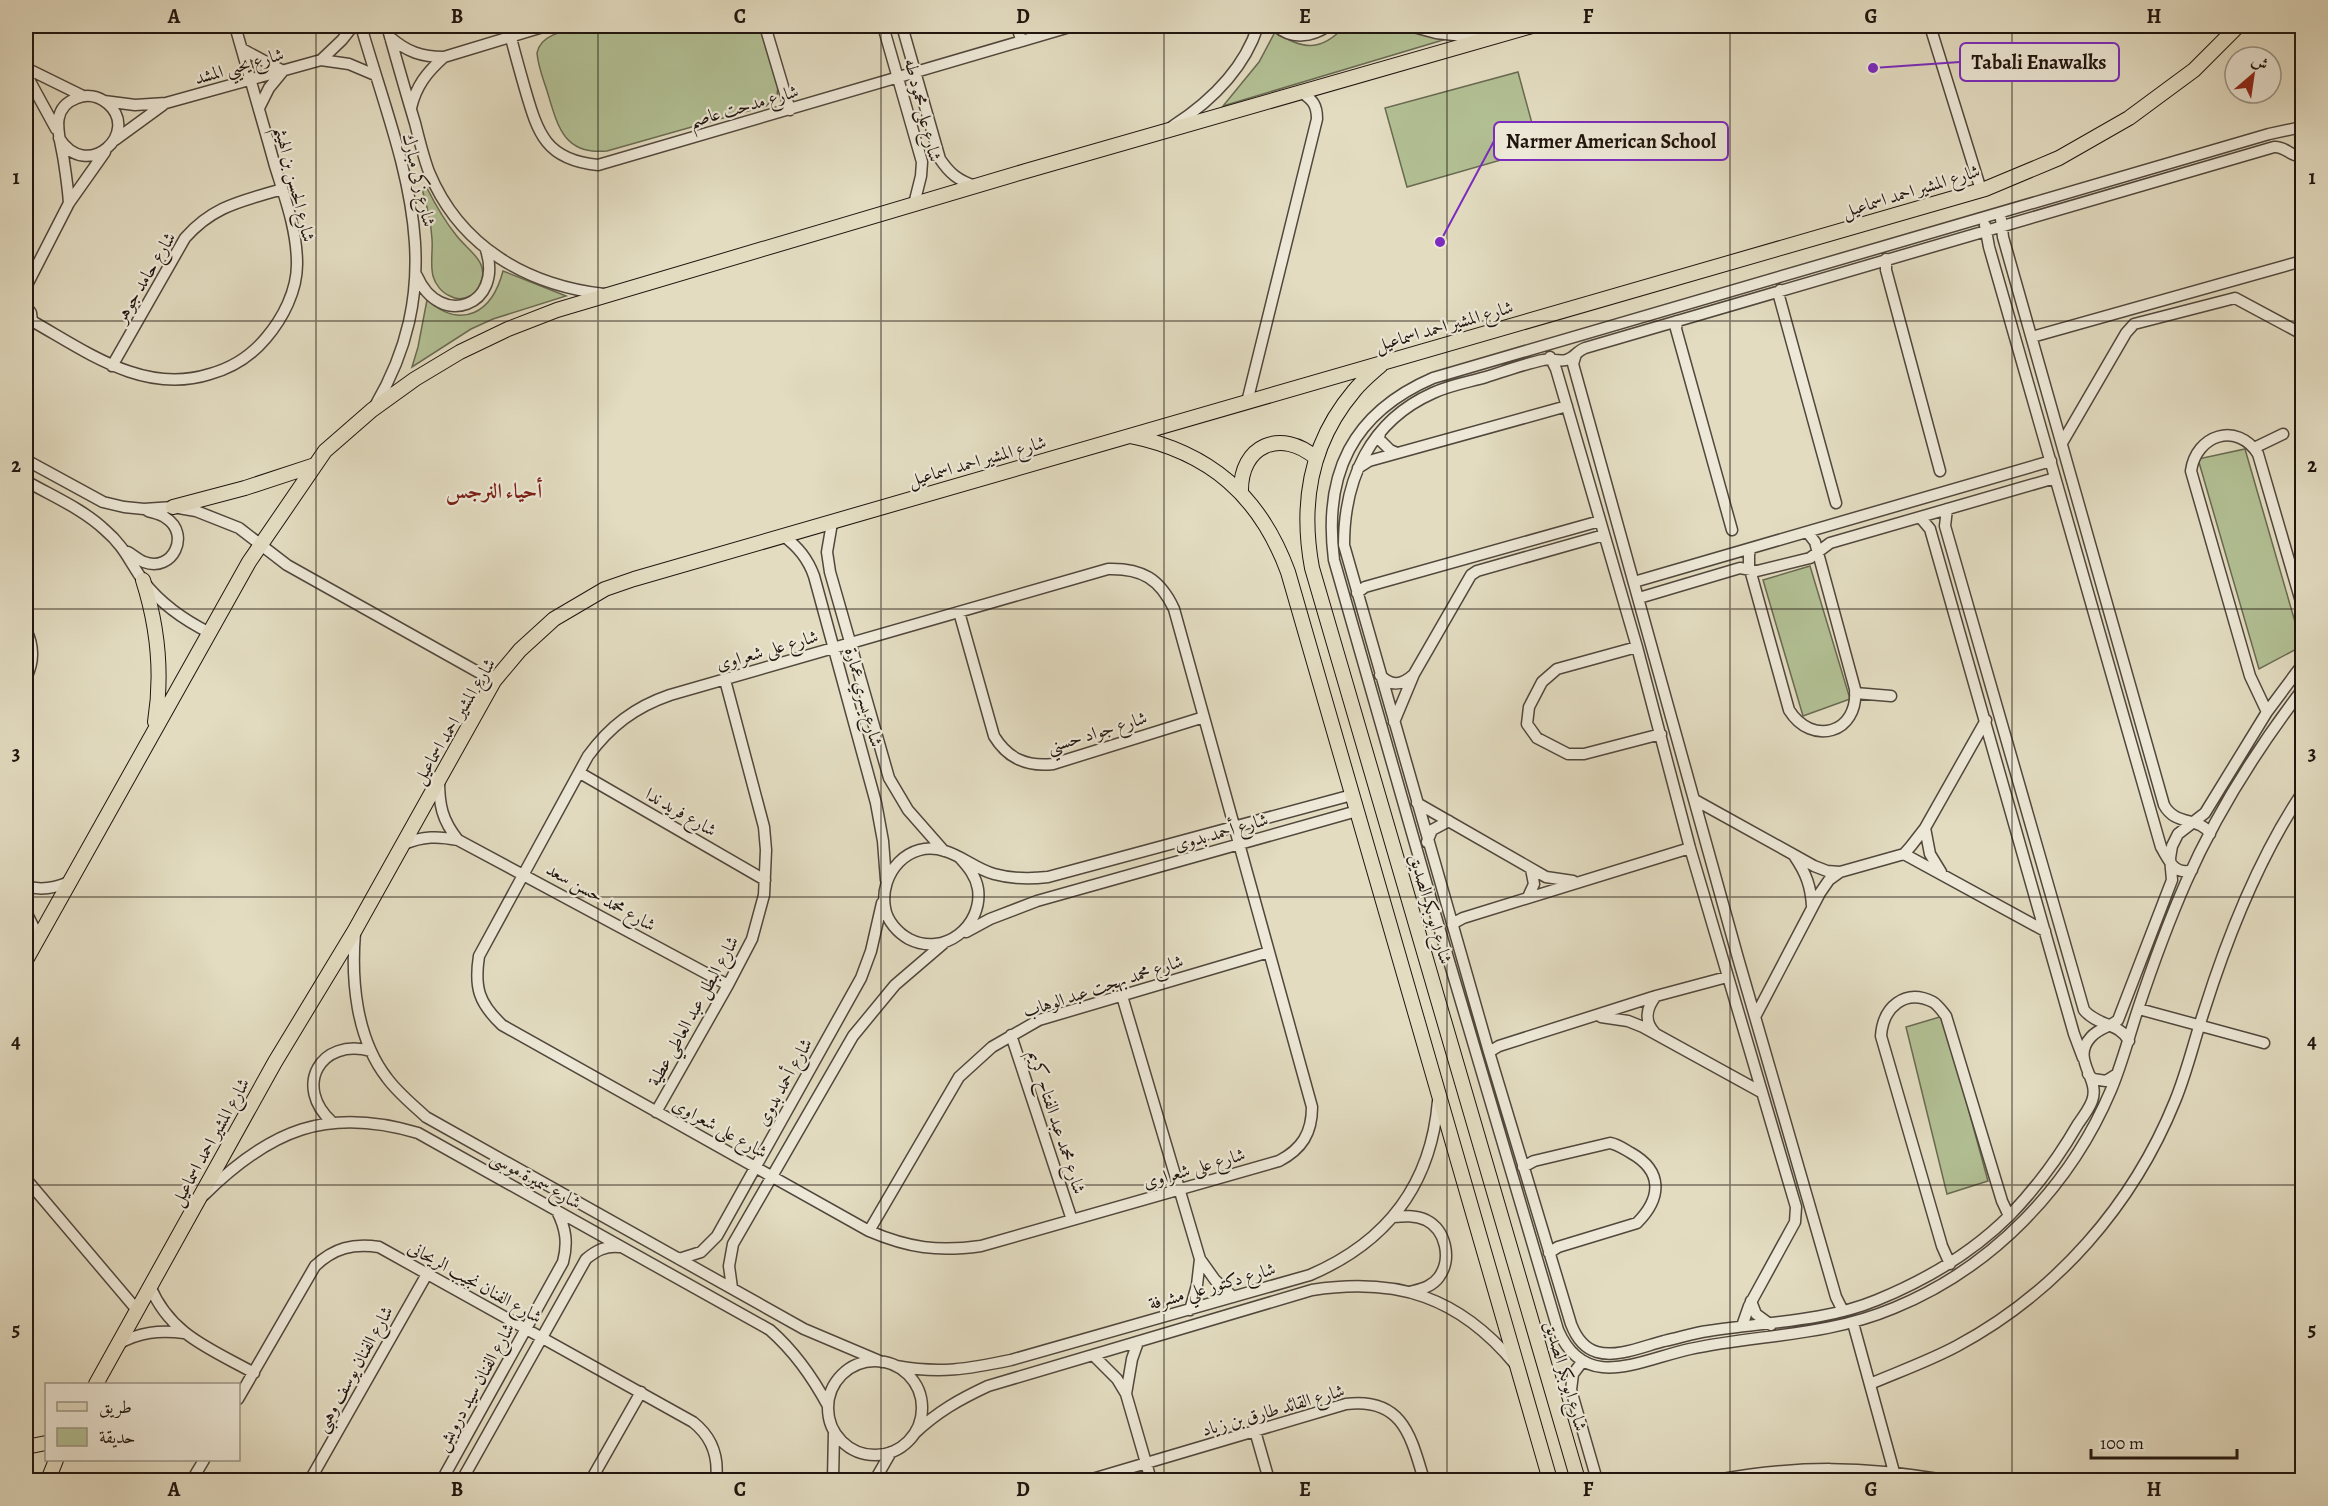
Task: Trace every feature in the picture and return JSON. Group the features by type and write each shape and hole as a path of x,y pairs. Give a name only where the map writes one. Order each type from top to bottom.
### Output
{"main road":[{"path":"26,960 153,730 260,544 325,451 372,410 415,380 508,329 557,310 975,186 1532,26"},
{"name":"شارع المشير احمد اسماعيل","path":"97,1383 275,1062 355,930 494,681 535,635 554,619 605,589 1981,190 2059,158 2129,118 2194,70 2238,26"},
{"name":"شارع ابو بكر الصديق","path":"1383,363 1354,390 1332,422 1316,458 1309,485 1306,513 1307,541 1312,568 1578,1480"},
{"path":"1128,436 1177,449 1207,465 1240,492 1269,529 1284,561 1550,1480"},
{"path":"1240,492 1240,476 1247,461 1258,450 1272,443 1288,443 1303,448 1316,458"},
{"path":"173,507 245,488 315,465"},
{"path":"142,580 153,614 160,659 160,683 153,730"},
{"path":"1410,999 1437,993"},
{"path":"1539,1445 1565,1436"},
{"path":"26,1448 45,1443"},
{"path":"48,1480 56,1461"}],"street":[{"name":"شارع الحسن بن الهيثم","path":"32,321 112,366 156,379 194,379 227,369 256,350 279,323 292,291 297,265 294,229 235,26"},
{"name":"شارع يحيي المشد","path":"321,60 353,26"},
{"name":"شارع زكى مبارك","path":"361,26 413,212 416,244 416,276 410,323 395,368 372,410"},
{"name":"شارع زكى مبارك","path":"387,26 429,171 444,200 463,226 486,250 514,268 543,282 575,291 608,295"},
{"path":"390,37 401,47 415,53 429,57 444,57 509,31 546,26"},
{"path":"765,26 790,110"},
{"name":"شارع على محمود طه","path":"883,26 922,162 920,183 914,204"},
{"name":"شارع على محمود طه","path":"902,26 940,159 958,180 975,186"},
{"path":"1017,26 1021,40"},
{"name":"شارع مدحت عاصم","path":"509,31 535,123 545,141 560,155 578,163 598,165 1073,26"},
{"path":"1166,131 1210,99 1244,56 1258,26"},
{"path":"1276,26 1292,35 1305,36 1319,32 1328,26"},
{"path":"1410,26 1436,33 1488,39"},
{"path":"1930,26 1981,190"},
{"path":"242,49 283,70 269,88 259,108"},
{"path":"410,109 414,93 422,79 444,57"},
{"name":"شارع يحيي المشد","path":"104,101 135,105 166,103 321,60 349,64 375,75"},
{"path":"26,68 83,96 98,97 111,107 118,124 110,146 90,156 80,155 64,146 26,74"},
{"path":"1247,402 1317,119 1317,107 1311,98 1300,92"},
{"path":"69,203 57,121 66,104 83,96"},
{"name":"شارع يحيي المشد","path":"26,287 69,203 110,146 129,128 166,103"},
{"path":"2302,128 2282,130 1998,211 1433,378 1413,387 1377,412 1350,448 1334,489 1331,511 1334,560 1558,1330 1567,1348 1582,1362 1604,1369 1691,1349 1817,1332 1853,1323 1893,1309 1929,1292 1997,1246 2028,1218 2054,1188 2076,1157 2104,1105 2117,1074 2192,870 2248,767 2302,690"},
{"path":"2282,130 2278,135 2278,140 2283,148 2293,155 2302,156 2302,170"},
{"path":"1920,517 1930,529 1986,720 2074,1034 2094,1091 2091,1102 2063,1150 2035,1189 2009,1216 1950,1264 1901,1290 1843,1311 1705,1331 1618,1353 1598,1352 1580,1342 1574,1333 1489,1052 1357,593 1344,545 1344,519 1349,493 1358,468 1380,433 1405,410 1435,392 1546,359 1563,361 1585,348 2003,224 2275,147 2283,148"},
{"name":"شارع حامد جوهر","path":"112,366 185,238 197,225 210,214 225,207 282,189"},
{"path":"1998,211 2003,224 2003,237 2164,805 2173,817 2202,826 2210,834"},
{"path":"1982,216 2161,848 2171,864 2178,870 2192,870"},
{"path":"416,276 423,291 435,302 451,306 467,304 481,295 489,281 491,265 486,250"},
{"path":"1886,260 1886,270 1940,471"},
{"path":"2032,337 2302,261"},
{"path":"1780,290 1779,296 1836,503"},
{"path":"2062,443 2126,333 2134,324 2235,298 2302,334"},
{"path":"26,306 32,321 26,332"},
{"path":"1677,321 1676,329 1731,530"},
{"path":"1570,337 1576,346 1573,364 1738,958 1836,1297 1843,1311"},
{"path":"1546,344 1545,351 1552,359 1584,462 1661,734 1690,848 1796,1207 1795,1222 1751,1301 1742,1326"},
{"path":"1358,468 1369,461 1567,406"},
{"path":"2040,424 2055,420"},
{"path":"1380,433 1379,439 1384,445 1397,453"},
{"path":"2254,448 2283,434"},
{"path":"2267,712 2250,676 2192,471 2193,459 2199,448 2209,440 2229,435 2243,439 2258,454 2302,605"},
{"path":"1584,462 1599,458"},
{"path":"26,460 104,502 144,509 173,507 218,518 239,528 287,565 494,681"},
{"path":"1634,582 2050,461"},
{"path":"1639,598 1740,568 1752,571 1810,558 1830,543 2055,478"},
{"path":"29,486 104,528 125,550 144,562 156,564 168,560 177,550 179,538 175,526 165,517 144,509"},
{"path":"1947,509 1945,526 2084,1011 2090,1017 2121,1030 2129,1041"},
{"path":"1357,593 1365,587 1600,520"},
{"name":"شارع يسري عمارة","path":"832,523 828,542 828,562 889,778 919,824 944,850"},
{"path":"1751,549 1748,560 1789,710 1795,720 1804,727 1815,731 1832,730 1848,719 1854,710 1855,693 1815,542 1808,533"},
{"path":"1394,722 1414,674 1471,575 1477,571 1604,535"},
{"name":"شارع يسري عمارة","path":"783,536 799,549 811,566 876,803 883,841 886,879"},
{"path":"125,550 142,580 171,610 210,633"},
{"name":"شارع على شعراوى","path":"1125,568 1141,573 1167,594 1174,609 1312,1107 1312,1120 1309,1134 1296,1150 1279,1161 981,1246 952,1250 924,1249 896,1242 869,1231 502,1025 488,1011 479,994 476,975 479,956 579,773 600,741 613,727 633,712 654,701 959,612 1108,569 1125,568"},
{"name":"شارع جواد حسني","path":"959,612 993,736 1008,754 1018,760 1029,764 1053,764 1204,717"},
{"path":"26,630 33,651 27,676"},
{"path":"1637,647 1557,669 1542,682 1529,707 1527,724 1537,738 1573,755 1661,734"},
{"path":"2084,1059 2085,1048 2090,1038 2098,1030 2118,1020 2172,880 2172,846 2178,834 2205,813 2267,712 2302,666"},
{"path":"1380,675 1386,681 1397,684 1407,681 1414,674"},
{"path":"1369,678 1380,675"},
{"name":"شارع البطل عبد العاطي عطية","path":"656,1112 728,985 752,939 759,918 765,880 766,850 760,805 725,680"},
{"path":"1855,693 1891,696"},
{"path":"1695,800 1794,855 1827,871 1840,872 1904,854 1925,828 1986,720"},
{"name":"شارع فريد ندا","path":"579,773 765,880"},
{"path":"439,779 439,803 442,814 447,826 458,840"},
{"path":"1869,1384 1956,1347 1997,1322 2035,1294 2070,1262 2108,1218 2131,1186 2156,1144 2175,1100 2242,907 2267,853 2302,793"},
{"name":"شارع أحمد بدوى","path":"960,858 976,867 1002,876 1030,879 1048,877 1352,795"},
{"path":"1417,803 1546,877 1562,881 1579,881"},
{"name":"شارع أحمد بدوى","path":"960,935 990,919 1037,901 1357,811"},
{"path":"1428,841 1432,830 1449,821"},
{"path":"2015,825 2031,822"},
{"path":"1925,828 1930,854 1944,876"},
{"name":"شارع محمد حسن سعد","path":"404,844 430,837 458,840 728,985"},
{"path":"1416,843 1428,841"},
{"path":"1452,924 1463,918 1528,897 1690,848"},
{"path":"926,849 944,850 960,858 972,871 978,888 978,905 972,922 960,935 944,942 927,944 910,939 896,929 886,914 883,896 886,879 895,864 909,854 926,849"},
{"path":"1904,854 2045,931"},
{"path":"1794,855 1805,871 1811,890 1812,910"},
{"path":"1528,897 1534,884 1531,869"},
{"path":"1755,1017 1829,880 1840,872"},
{"path":"26,886 44,889 69,882"},
{"name":"شارع أحمد بدوى","path":"679,1259 701,1252 710,1245 755,1167 861,978 876,933 883,896"},
{"path":"26,912 34,928 36,941"},
{"path":"1436,917 1449,913"},
{"name":"شارع سميرة موسى","path":"355,930 355,985 360,1019 371,1052 386,1076 404,1098 426,1116 812,1333 882,1362"},
{"name":"شارع أحمد بدوى","path":"732,1288 729,1266 733,1245 853,1036 866,1018 910,970 944,942"},
{"name":"شارع محمد بهجت عبد الوهاب","path":"869,1231 959,1077 984,1054 1011,1035 1039,1020 1269,952"},
{"path":"1723,962 1738,958"},
{"path":"1489,1052 1499,1046 1656,996 1727,977"},
{"path":"1733,996 1748,992"},
{"path":"1122,996 1200,1259 1215,1280 1233,1297"},
{"path":"1656,996 1647,1012 1651,1029 1658,1036"},
{"path":"1950,1264 1940,1240 1881,1036 1886,1013 1903,1000 1918,998 1935,1003 1946,1016 2002,1201 2009,1216"},
{"path":"2139,1009 2264,1043"},
{"path":"1595,1017 1628,1021 1761,1092"},
{"name":"شارع محمد عبد الفتاح كريم","path":"1011,1035 1072,1220"},
{"path":"332,1122 321,1112 314,1098 313,1083 318,1068 327,1056 341,1049 356,1047 371,1052"},
{"path":"2088,1074 2099,1081 2106,1081 2117,1074"},
{"name":"شارع دكتور علي مشرفة","path":"896,1366 943,1371 1011,1360 1310,1275 1334,1265 1356,1252 1393,1217 1409,1196 1427,1157 1436,1124 1438,1097"},
{"name":"شارع سميرة موسى","path":"197,1201 225,1174 276,1139 303,1128 332,1122 371,1122 418,1133 770,1330 804,1364 828,1406"},
{"path":"1523,1167 1534,1161 1610,1143 1644,1161 1652,1169 1655,1178 1656,1193 1637,1223 1558,1247 1549,1253"},
{"path":"26,1179 137,1310"},
{"name":"شارع الفنان سيد درويش","path":"442,1480 563,1262 566,1236 557,1211"},
{"path":"1393,1217 1411,1216 1426,1221 1439,1232 1446,1246 1445,1263 1438,1278 1426,1288 1410,1292"},
{"name":"شارع الفنان نجيب الريحانى","path":"240,1396 315,1266 336,1250 363,1244 379,1247 693,1422 708,1436 717,1458 716,1480"},
{"name":"شارع الفنان سيد درويش","path":"462,1480 586,1259 596,1251 609,1246 622,1247"},
{"path":"1190,1310 1197,1285 1200,1259"},
{"name":"شارع الفنان يوسف وهبى","path":"310,1480 427,1274"},
{"path":"150,1286 163,1312 184,1333 254,1373"},
{"name":"شارع دكتور علي مشرفة","path":"915,1433 952,1403 988,1386 1312,1290 1378,1286 1410,1292 1441,1304 1470,1320 1496,1342 1517,1367"},
{"path":"1751,1301 1756,1314 1771,1323"},
{"path":"1161,1318 1166,1334"},
{"path":"1771,1323 1772,1337"},
{"path":"1853,1323 1894,1472"},
{"path":"118,1344 142,1333 156,1331 184,1333"},
{"path":"1126,1394 1132,1359 1138,1342"},
{"path":"1093,1355 1117,1379 1126,1394 1151,1480"},
{"path":"866,1362 882,1362 896,1366 909,1376 922,1403 921,1419 915,1433 904,1445 891,1452 875,1455 859,1452 845,1444 834,1431 828,1406 831,1390 840,1377 852,1367 866,1362"},
{"path":"1582,1362 1573,1374 1571,1390 1597,1480"},
{"path":"591,1480 641,1392"},
{"name":"شارع القائد طارق بن زياد","path":"1089,1480 1359,1402 1372,1404 1396,1416 1405,1425 1424,1480"},
{"path":"833,1480 834,1431"},
{"path":"1255,1431 1269,1480"},
{"path":"875,1480 891,1452"},
{"path":"192,1480 203,1461"},
{"path":"1717,1480 1793,1469 1844,1468 1894,1472 1945,1480"}],"green space":[{"path":"589,26 761,26 778,86 777,96 766,106 607,151 581,149 566,137 560,128 541,74 537,53 544,40 550,36"},
{"path":"1345,26 1393,26 1443,40 1223,106 1259,62 1275,32 1294,42 1312,46 1328,40"},
{"path":"1518,72 1539,149 1407,187 1385,108"},
{"path":"427,188 448,224 480,263 483,276 480,284 475,293 467,297 458,298 447,295 434,279 431,226 422,189"},
{"path":"503,271 566,296 493,319 471,329 412,367 427,300 452,314 464,315 474,312 483,307 491,297"},
{"path":"2245,449 2302,646 2259,669 2198,459"},
{"path":"1810,566 1850,699 1803,716 1763,580"},
{"path":"1943,1016 1988,1181 1947,1194 1906,1027"}],"place":[{"name":"Tabali Enawalks","path":"1873,68"},
{"name":"Narmer American School","path":"1440,242"}],"district":[{"name":"أحياء النرجس","path":"494,491"}]}
